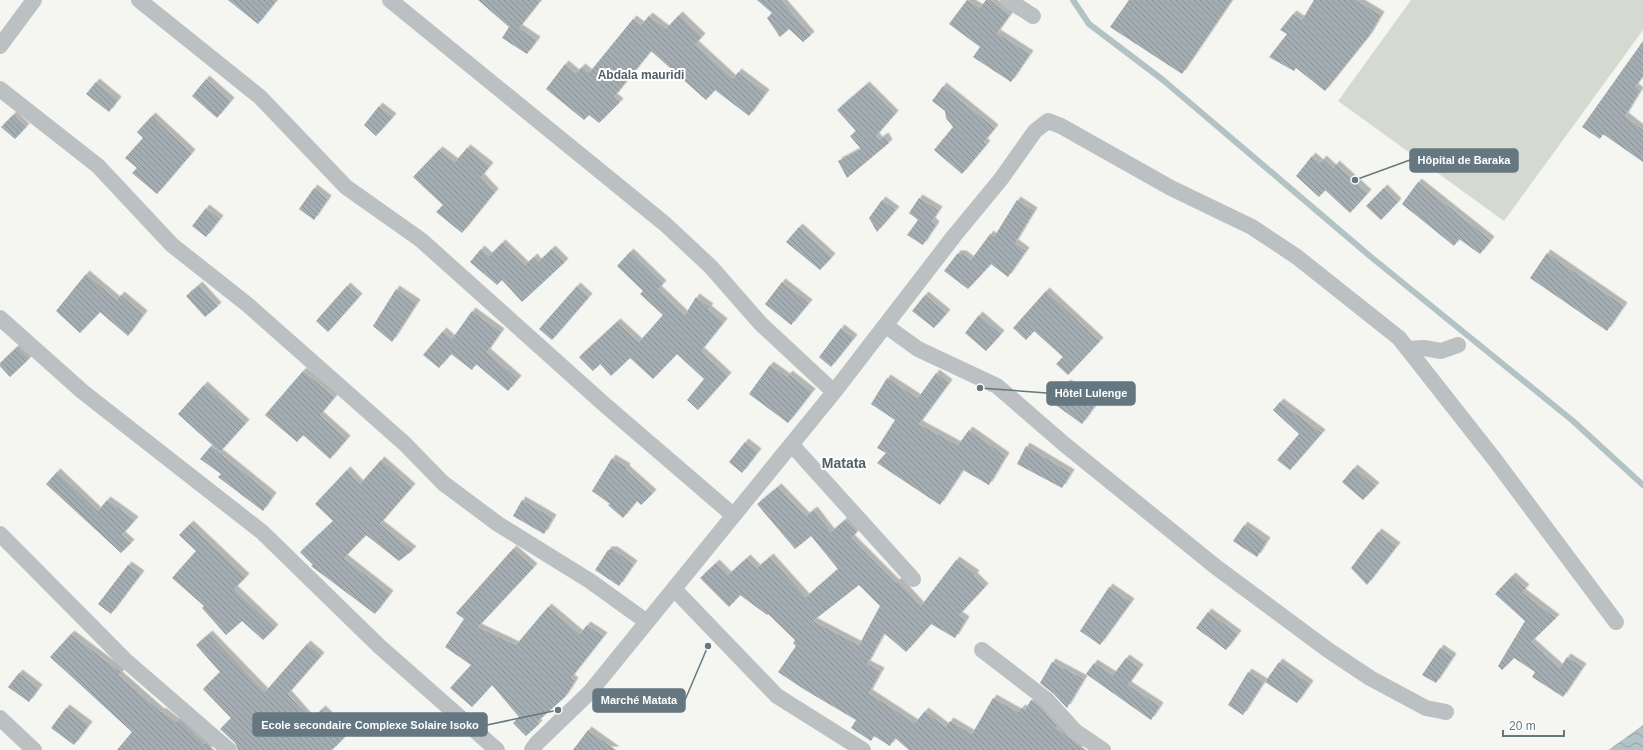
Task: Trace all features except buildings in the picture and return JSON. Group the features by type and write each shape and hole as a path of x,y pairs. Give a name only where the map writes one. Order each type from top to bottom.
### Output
{"street":[{"path":"0,46 34,0"},
{"path":"138,0 260,96 346,187 421,240 605,405 733,515"},
{"path":"390,0 665,224 711,267 760,324 834,392"},
{"path":"1008,0 1032,16"},
{"path":"0,89 98,166 172,245 248,305 405,444 443,483 498,524 590,581 647,622"},
{"path":"532,750 537,743 590,692 733,515 792,445 1001,179 1035,131 1048,121 1061,126 1171,188 1252,227 1297,257 1399,338 1495,460 1616,622"},
{"path":"0,318 83,392 262,532 379,646 497,750"},
{"path":"886,326 918,349 997,386 1064,444 1216,567 1328,650 1370,678 1426,708 1446,712"},
{"path":"1408,349 1424,348 1441,351 1458,345"},
{"path":"792,445 913,579"},
{"path":"0,534 125,660 229,750"},
{"path":"674,589 777,696 863,750"},
{"path":"982,650 1047,700 1075,731 1103,750"},
{"path":"0,718 34,750"}],"shaded area":[{"path":"1411,0 1643,0 1643,30 1504,221 1338,101"}],"water":[{"path":"1643,725 1643,750 1608,750 1610,749"}],"waterway":[{"path":"1073,0 1089,24 1163,80 1371,257 1573,421 1643,485"}],"place":[{"name":"Hôpital de Baraka","path":"1355,180"},
{"name":"Hôtel Lulenge","path":"980,388"},
{"name":"Marché Matata","path":"708,646"},
{"name":"Ecole secondaire Complexe Solaire Isoko","path":"558,710"}],"district":[{"name":"Abdala mauridi","path":"641,75"},
{"name":"Matata","path":"844,463"}]}
